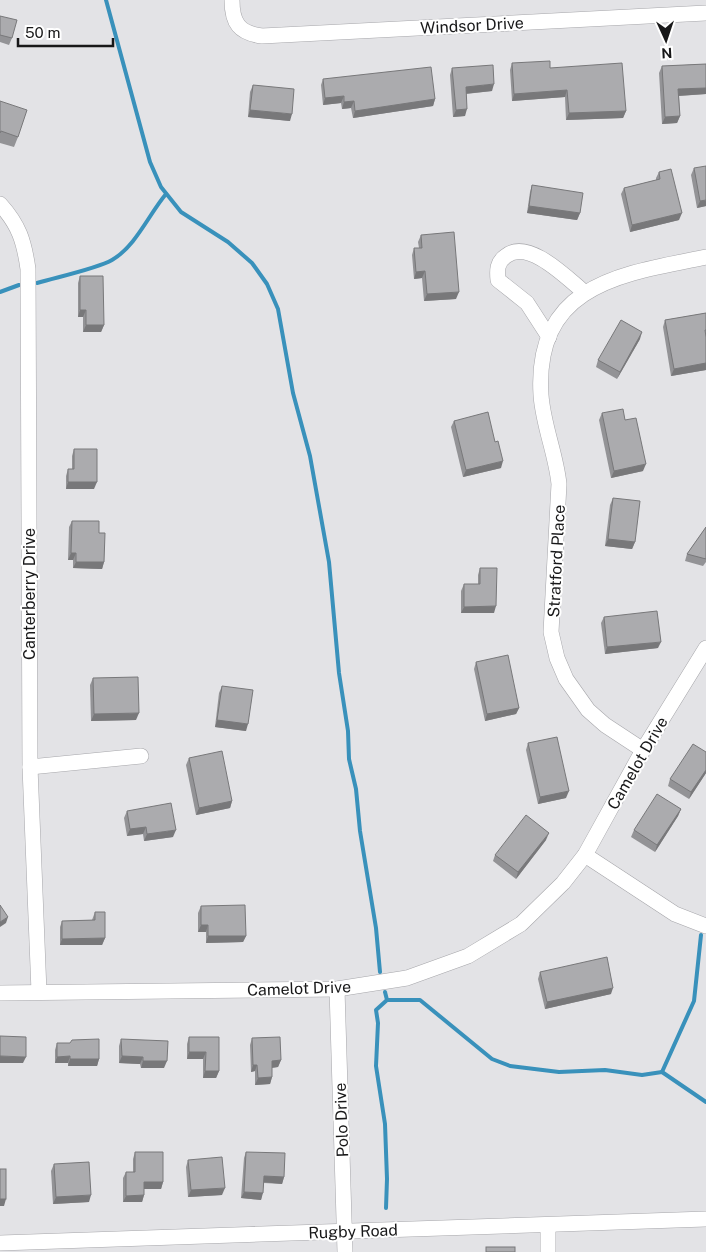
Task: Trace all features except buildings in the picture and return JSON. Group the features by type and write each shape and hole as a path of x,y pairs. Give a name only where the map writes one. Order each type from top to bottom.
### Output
{"street":[{"name":"Windsor Drive","path":"232,0 234,20 239,29 250,34 262,36 697,9"},
{"name":"Canterberry Drive","path":"0,204 18,227 24,243 28,269 30,767 39,992"},
{"path":"549,337 527,303 498,280 497,268 503,258 510,252 523,250 544,259 584,292"},
{"name":"Stratford Place","path":"643,750 605,725 588,710 566,679 557,658 552,632 560,484 557,463 541,397 540,370 549,337 559,319 584,292 634,272 706,257"},
{"name":"Camelot Drive","path":"0,993 337,989 407,978 440,968 496,941 521,924 543,905 585,854 643,750 706,648"},
{"path":"30,767 141,756"},
{"path":"585,854 675,914 706,926"},
{"name":"Polo Drive","path":"337,989 345,1252"},
{"name":"Rugby Road","path":"0,1243 706,1219"},
{"path":"548,1224 548,1252"}],"waterway":[{"path":"106,0 150,162 161,187 181,212 228,242 252,263 267,284 278,309 293,393 310,456 329,562 339,673 348,731 349,759 356,789 360,831 376,928 380,972"},
{"path":"37,283 87,270 112,260 121,254 135,238 166,194"},
{"path":"0,292 19,285"},
{"path":"662,1072 694,1001 701,935"},
{"path":"385,992 387,1000"},
{"path":"386,1208 385,1124 376,1066 378,1023 376,1010 387,1000 420,1000 492,1059 510,1066 559,1072 605,1070 642,1075 662,1072"},
{"path":"662,1072 706,1102"}]}
